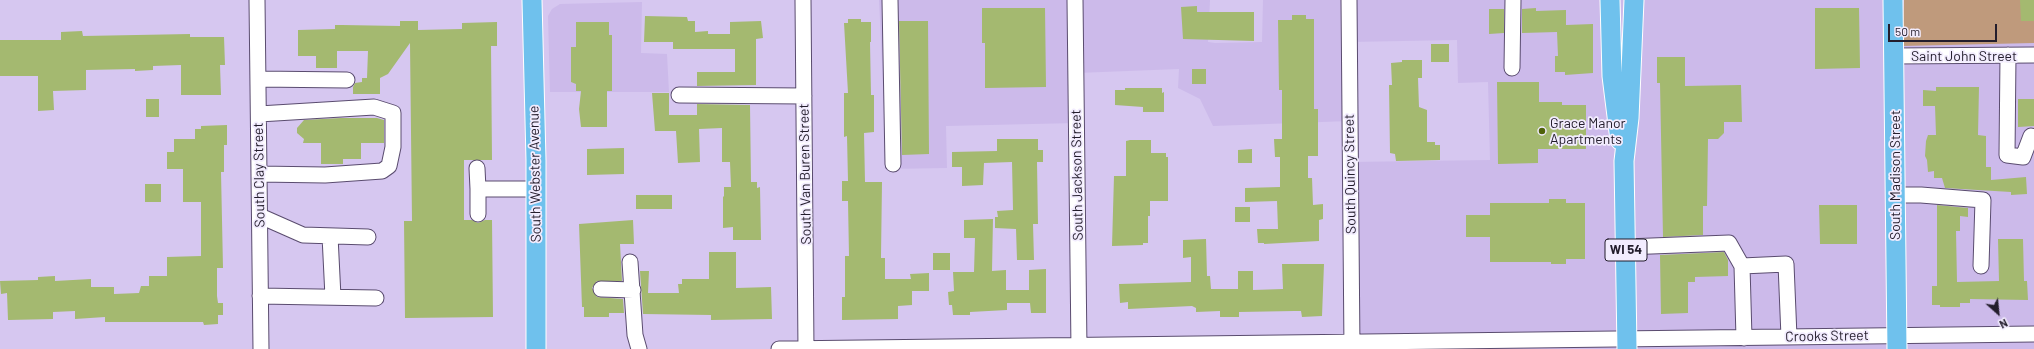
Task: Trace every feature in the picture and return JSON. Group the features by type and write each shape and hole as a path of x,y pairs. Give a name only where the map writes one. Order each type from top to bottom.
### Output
{"main road":[{"name":"South Webster Avenue","path":"532,0 536,189 536,349"},
{"name":"WI 54","path":"1610,0 1612,76 1616,119 1624,162"},
{"name":"WI 54","path":"1627,344 1624,162 1629,118 1634,0"},
{"name":"South Madison Street","path":"1893,0 1897,342"}],"street":[{"name":"South Clay Street","path":"257,0 261,349"},
{"name":"South Van Buren Street","path":"803,0 806,349"},
{"path":"890,0 893,164"},
{"name":"South Jackson Street","path":"1075,0 1079,347"},
{"name":"South Quincy Street","path":"1350,0 1352,346"},
{"path":"1512,68 1513,0"},
{"path":"2007,134 2032,136 2023,157 2007,155 2007,134 2008,55"},
{"name":"Saint John Street","path":"1894,56 2034,55"},
{"path":"258,79 348,80"},
{"path":"679,95 804,96"},
{"path":"258,114 374,107 393,113 393,148 389,166 382,171 325,175 259,174"},
{"path":"477,168 478,214"},
{"path":"478,189 536,189"},
{"path":"1895,195 1921,195 1983,200 1980,266"},
{"path":"260,216 303,236 368,237"},
{"path":"330,236 333,297"},
{"path":"1626,247 1729,243 1742,266 1744,338"},
{"path":"630,262 635,335 639,349"},
{"path":"1742,266 1786,264 1789,337"},
{"path":"600,290 633,290"},
{"path":"260,296 376,298"},
{"name":"Crooks Street","path":"779,349 1627,344 1789,337 1897,342 2034,334"}],"shaded area":[{"path":"879,0 1210,0 1208,42 1215,43 1262,42 1263,0 2034,0 2034,349 1492,349 1492,341 1351,342 1350,162 1490,160 1488,82 1458,83 1457,40 1349,42 1349,121 1213,126 1200,99 1178,88 1179,69 1077,73 1076,123 946,126 947,168 887,169"},
{"path":"1904,0 2034,0 2034,43 1902,46"},
{"path":"642,2 641,53 667,54 669,92 550,92 548,16 552,9 560,4"}],"building":[{"path":"2020,0 2034,0 2034,21 2021,21"},
{"path":"1197,6 1197,12 1254,12 1254,41 1183,39 1181,7"},
{"path":"982,8 1045,8 1046,87 985,88 985,43 982,43"},
{"path":"1536,8 1536,11 1566,10 1566,25 1593,24 1593,73 1565,75 1565,72 1555,72 1555,56 1558,56 1557,32 1522,33 1522,9"},
{"path":"1815,8 1859,8 1860,68 1815,69"},
{"path":"1489,9 1504,9 1504,33 1489,34"},
{"path":"1292,15 1306,15 1306,19 1314,19 1314,109 1318,109 1318,156 1308,156 1308,178 1312,178 1313,205 1323,204 1323,219 1319,220 1319,241 1264,244 1258,243 1257,229 1278,229 1277,201 1245,202 1245,188 1280,187 1280,157 1275,157 1274,139 1282,139 1282,90 1279,90 1278,20 1292,20"},
{"path":"645,16 687,17 688,21 695,21 695,32 708,31 708,34 730,34 730,22 761,21 763,38 756,39 756,85 697,86 697,72 735,72 735,49 673,49 673,42 644,42"},
{"path":"848,19 861,19 861,22 871,22 871,95 874,95 874,132 864,133 865,182 882,182 881,258 885,258 885,279 911,279 910,274 929,273 929,291 912,291 912,305 898,306 898,319 842,320 842,297 845,297 845,256 849,256 848,201 842,201 842,181 848,181 847,136 844,137 844,93 848,93 844,23 848,23"},
{"path":"400,21 418,21 418,30 462,29 462,23 497,22 497,46 491,46 492,160 464,160 464,220 472,220 478,223 485,220 492,220 493,317 405,318 404,221 412,221 410,43 388,74 380,78 380,94 353,94 353,87 355,83 362,82 362,78 367,78 368,51 337,51 337,68 316,68 316,56 298,56 298,30 335,29 335,25 400,26"},
{"path":"899,21 928,21 929,154 902,155"},
{"path":"576,22 609,22 609,35 612,35 612,91 607,91 607,127 581,127 579,109 581,91 576,91 576,84 571,82 571,47 576,47"},
{"path":"82,31 83,36 190,34 190,37 224,37 225,65 220,65 221,95 181,95 181,65 153,66 153,70 135,71 135,69 86,70 86,90 53,91 54,110 38,111 38,76 0,76 0,40 61,40 61,32"},
{"path":"1431,44 1449,44 1449,62 1431,62"},
{"path":"1657,57 1685,57 1685,86 1741,85 1742,122 1724,122 1724,133 1718,139 1708,139 1707,206 1703,206 1703,235 1663,237 1660,83 1657,83"},
{"path":"1402,60 1422,60 1422,78 1418,78 1419,107 1427,110 1427,142 1435,142 1435,145 1440,145 1440,160 1396,161 1395,154 1390,153 1389,85 1392,85 1391,63 1402,62"},
{"path":"1192,69 1206,69 1206,84 1192,84"},
{"name":"Grace Manor Apartments","path":"1497,82 1539,82 1539,102 1562,102 1562,105 1586,105 1586,149 1538,149 1538,163 1498,164"},
{"path":"1936,87 1979,87 1978,135 1986,136 1986,167 1991,167 1991,180 2026,177 2027,194 2011,195 2011,192 1945,188 1942,178 1934,178 1934,171 1928,172 1927,160 1925,156 1926,141 1928,135 1936,135 1935,106 1923,106 1923,90 1936,91"},
{"path":"1125,88 1162,88 1162,93 1164,92 1164,112 1143,112 1143,107 1115,105 1115,90 1125,90"},
{"path":"652,93 669,93 669,115 697,115 697,104 750,105 751,182 757,182 757,188 760,187 761,240 733,240 733,227 723,228 724,187 731,187 730,162 722,162 722,128 699,129 700,162 678,163 676,131 655,131"},
{"path":"146,99 159,99 159,117 146,117"},
{"path":"2018,99 2034,99 2034,126 2018,127"},
{"path":"377,118 384,120 384,143 361,143 361,159 343,159 343,164 321,164 321,143 303,143 304,139 297,133 297,128 304,120"},
{"path":"227,125 227,145 224,145 224,172 221,172 223,268 217,268 217,296 218,303 223,303 223,315 218,315 218,324 204,325 203,322 105,322 105,317 75,319 75,311 53,312 53,319 8,320 7,293 1,294 0,281 38,280 38,277 55,276 55,281 91,279 91,287 114,287 114,294 139,293 141,286 149,286 149,276 167,276 167,257 201,256 201,202 183,202 183,169 167,169 167,152 174,152 174,139 195,139 195,129 201,129 201,126"},
{"path":"997,139 1038,139 1038,150 1043,150 1043,162 1037,162 1038,224 1033,224 1034,260 1017,260 1016,229 995,228 995,217 998,217 997,211 1013,210 1012,162 984,163 983,185 962,186 962,167 952,167 952,152 997,151"},
{"path":"1151,140 1151,153 1166,153 1166,157 1168,157 1168,201 1150,201 1150,216 1148,216 1148,243 1143,243 1143,245 1112,246 1114,176 1126,176 1126,141"},
{"path":"624,148 624,174 587,175 587,149"},
{"path":"1252,149 1252,163 1238,163 1238,150"},
{"path":"145,184 161,184 161,202 145,202"},
{"path":"636,195 672,195 672,209 636,209"},
{"path":"1549,199 1566,199 1566,203 1585,203 1585,259 1566,259 1566,264 1551,264 1551,262 1490,262 1490,237 1466,237 1466,215 1490,215 1490,203 1549,203"},
{"path":"1819,205 1857,205 1857,244 1820,244"},
{"path":"1937,205 1968,208 1968,217 1960,216 1960,231 1956,231 1957,282 1999,281 1998,239 2023,239 2024,281 2027,281 2028,300 1970,299 1970,303 1960,303 1960,307 1940,307 1940,305 1932,305 1932,286 1937,286"},
{"path":"1235,207 1250,207 1250,222 1235,222"},
{"path":"993,219 992,271 1006,270 1006,290 1029,290 1029,270 1046,269 1046,313 1031,313 1030,303 1007,303 1007,310 970,312 970,315 953,315 952,305 949,305 948,292 954,291 953,272 974,272 975,238 964,238 964,220"},
{"path":"633,220 634,244 620,244 622,281 597,281 592,288 597,297 623,299 624,313 609,313 609,317 584,317 584,307 582,307 579,224"},
{"path":"1206,239 1207,276 1210,276 1211,289 1238,289 1238,271 1253,271 1253,290 1283,289 1282,264 1324,264 1322,316 1302,317 1301,311 1294,311 1239,312 1239,317 1220,317 1220,311 1196,312 1196,308 1192,306 1128,309 1128,302 1120,303 1119,284 1191,282 1191,257 1183,258 1183,240"},
{"path":"709,252 736,252 736,288 771,287 772,319 711,320 711,315 643,314 640,271 649,271 648,293 679,293 678,284 682,284 682,279 709,279"},
{"path":"1724,252 1728,260 1728,276 1695,277 1695,282 1688,282 1688,313 1661,314 1660,255"},
{"path":"933,253 950,253 950,270 933,270"}],"place":[{"name":"Grace Manor Apartments","path":"1542,131"}]}
